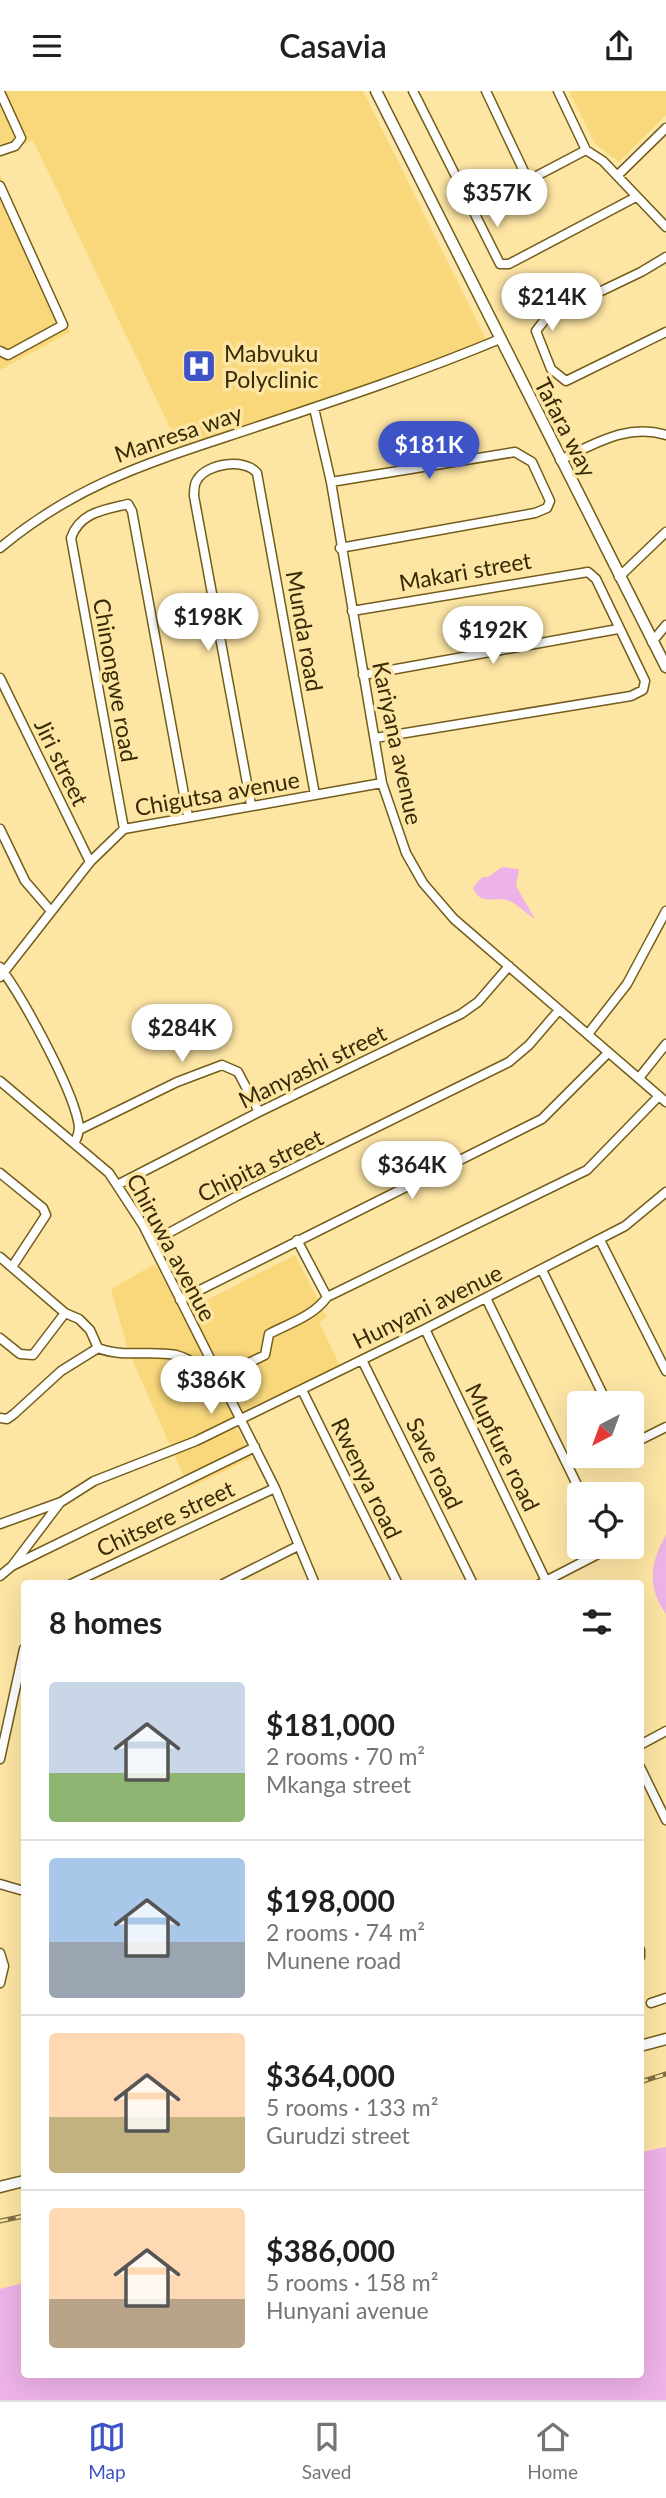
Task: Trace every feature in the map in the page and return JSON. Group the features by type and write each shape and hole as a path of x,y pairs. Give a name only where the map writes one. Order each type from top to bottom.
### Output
{"street":[{"name":"Tafara way","path":"376,91 666,667"},
{"path":"413,91 497,262 509,264 636,197"},
{"path":"486,91 529,182"},
{"path":"558,91 586,151 618,175 636,197 664,222"},
{"path":"0,92 21,138 15,146 0,151"},
{"path":"618,175 666,128"},
{"path":"472,210 586,151"},
{"path":"0,185 63,325 8,355 0,351"},
{"path":"666,257 641,272 547,317 537,331 551,369 566,381 666,332"},
{"name":"Manresa way","path":"0,548 46,513 107,478 438,365 500,339"},
{"name":"Kariyana avenue","path":"314,408 331,482 340,548 382,783 399,839 414,870 454,919 662,1099"},
{"path":"560,460 616,434 646,430 666,435"},
{"path":"331,482 515,452 532,462 549,496 547,508 516,517 340,548"},
{"name":"Munda road","path":"251,805 194,496 196,481 205,471 236,463 251,467 257,473 315,795"},
{"name":"Chinongwe road","path":"124,829 71,538 76,523 95,512 129,505 132,511 188,815"},
{"path":"620,577 666,531"},
{"name":"Makari street","path":"352,611 585,571 596,579 618,629"},
{"path":"652,642 666,625"},
{"path":"363,675 618,629 643,675 643,690 602,702 374,738"},
{"name":"Jiri street","path":"0,678 90,862"},
{"name":"Chigutsa avenue","path":"1,972 90,862 124,829 188,815 382,783"},
{"path":"0,829 25,881 50,910"},
{"path":"587,1034 628,984 666,911"},
{"name":"Manyashi street","path":"119,1184 259,1112 461,1014 478,1002 509,966"},
{"path":"1,972 50,1056 78,1118 79,1130 75,1142"},
{"name":"Chipita street","path":"152,1242 237,1196 509,1062 529,1045 559,1010"},
{"path":"639,1078 666,1044"},
{"path":"180,1300 542,1119 608,1053"},
{"path":"79,1130 177,1082 222,1065 238,1072 259,1112"},
{"name":"Chiruwa avenue","path":"0,1081 75,1142 119,1184 152,1242 255,1447 313,1580"},
{"path":"220,1377 265,1355 269,1334 307,1315 327,1297 587,1170 662,1099"},
{"path":"0,1173 43,1208 46,1215 12,1267"},
{"name":"Hunyani avenue","path":"61,1502 94,1481 196,1441 240,1417 302,1390 600,1240 625,1226 666,1192"},
{"path":"600,1240 666,1371"},
{"path":"297,1241 327,1297"},
{"path":"0,1257 65,1313 79,1318 90,1330 98,1348"},
{"path":"541,1270 601,1391"},
{"path":"486,1298 576,1482"},
{"path":"0,1338 20,1354 33,1355 65,1313"},
{"name":"Mupfure road","path":"425,1329 542,1580"},
{"path":"0,1418 7,1419 14,1414 61,1371 98,1348 132,1355 165,1353 181,1356 199,1366 212,1363"},
{"name":"Save road","path":"362,1360 471,1580"},
{"name":"Rwenya road","path":"302,1390 396,1580"},
{"path":"644,1438 666,1427"},
{"path":"0,1576 12,1566 255,1447"},
{"name":"Chitsere street","path":"80,1580 275,1488"},
{"path":"12,1566 31,1537 61,1502"},
{"path":"0,1524 61,1502"},
{"path":"231,1580 298,1546"},
{"path":"547,1580 589,1559"},
{"path":"0,1759 21,1663"},
{"path":"644,1743 666,1731"},
{"path":"644,1775 666,1820"},
{"path":"0,1884 21,1890"},
{"path":"0,1954 4,1966 0,1983"},
{"path":"651,2003 666,1998"},
{"path":"644,2045 666,2039"},
{"path":"0,2187 21,2182"}],"shaded area":[{"path":"0,91 363,91 486,339 333,400 182,453 33,140 0,156"},
{"path":"569,91 666,91 666,115 619,162 595,144"},
{"path":"0,174 70,332 0,370"},
{"path":"502,867 519,869 516,886 535,919 512,902 485,899 476,894 473,888 482,877 488,877"},
{"path":"295,1255 327,1317 319,1322 341,1368 233,1420 252,1458 189,1488 128,1350 111,1289 155,1264 181,1313"},
{"path":"666,1535 666,1614 653,1585 653,1575 657,1555"},
{"path":"666,2147 666,2400 0,2400 0,2289 21,2284 21,2378 644,2378 644,2151"}],"railway":[{"path":"644,2081 666,2074"},
{"path":"0,2221 21,2217"}],"place":[{"name":"Mabvuku Polyclinic","path":"199,366"}]}
